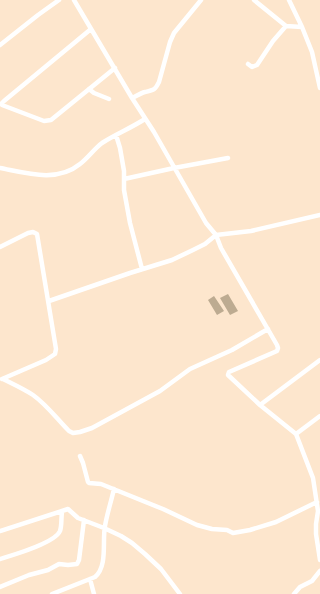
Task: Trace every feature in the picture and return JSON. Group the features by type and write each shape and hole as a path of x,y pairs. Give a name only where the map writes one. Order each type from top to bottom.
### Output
{"street":[{"path":"0,45 59,0"},
{"path":"74,0 154,132 206,222 216,235 221,248 277,346 278,350 229,372 228,375 260,405 296,434 313,478 318,510 316,534 320,558"},
{"path":"132,98 144,92 152,91 157,87 174,33 201,0"},
{"path":"254,0 286,26 302,27"},
{"path":"289,0 312,52 320,88"},
{"path":"248,64 252,66 257,65 273,41 286,26"},
{"path":"91,29 4,101 2,104 3,106 44,121 51,120 115,68"},
{"path":"89,89 94,94 109,99"},
{"path":"0,168 47,176 64,173 80,164 102,143 145,118"},
{"path":"116,135 124,170 125,197 130,223 142,269"},
{"path":"124,179 228,158"},
{"path":"49,301 172,260 205,244 216,235 251,231 320,215"},
{"path":"0,247 28,233 33,232 37,234 56,349 55,354 46,360 1,380"},
{"path":"1,380 34,396 44,404 69,431 73,433 80,432 96,426 160,391 190,369 232,350 268,329"},
{"path":"260,405 320,360"},
{"path":"296,434 320,416"},
{"path":"80,456 89,483 101,484 163,509 197,525 212,529 227,530 233,533 250,530 276,522 317,502"},
{"path":"52,594 95,577 100,571 103,561 104,528 114,490"},
{"path":"0,531 68,509 78,518 104,528 132,543 161,569 180,594"},
{"path":"0,559 47,542 55,537 60,531 62,512"},
{"path":"0,587 29,575 48,570 59,564 77,564 79,560 84,520"},
{"path":"294,594 300,587 312,581 320,572"},
{"path":"90,579 94,594"}],"building":[{"path":"228,294 238,311 230,315 220,298"},
{"path":"214,296 224,311 217,315 208,300"}]}
